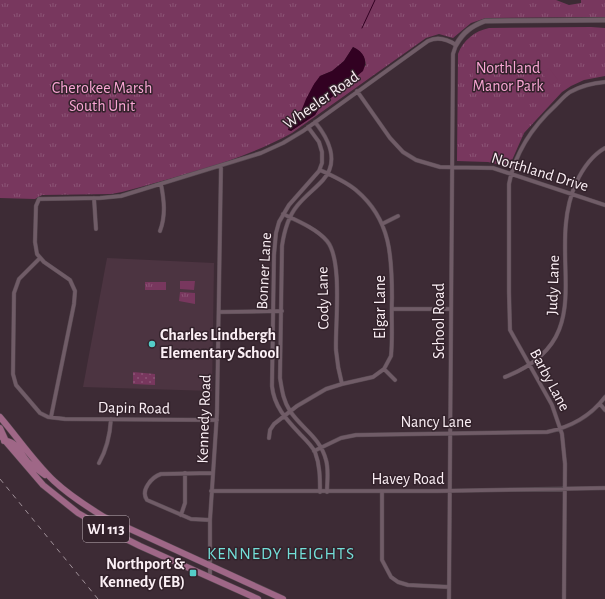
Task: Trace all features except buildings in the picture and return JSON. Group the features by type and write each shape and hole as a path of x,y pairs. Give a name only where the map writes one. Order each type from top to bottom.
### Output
{"main road":[{"name":"WI 113","path":"0,417 30,455 54,481 81,502 104,517 283,599"},
{"path":"0,428 5,437 1,440"},
{"name":"WI 113","path":"1,440 43,485 78,513 104,528 258,599"},
{"path":"1,440 13,443 34,468 54,481"}],"street":[{"path":"456,45 464,33 470,28 485,21 605,20"},
{"name":"Wheeler Road","path":"40,258 35,242 36,206 38,200 42,198 94,198 121,196 221,166 270,149 308,127 431,39 441,38 456,45"},
{"name":"School Road","path":"448,599 453,54 456,45"},
{"name":"Barby Lane","path":"564,599 565,459 561,429 552,405 510,330 509,192 511,173 525,142 547,113 569,93 586,85 605,82"},
{"name":"Northland Drive","path":"358,91 390,138 403,152 416,160 440,167 494,168 605,205"},
{"path":"315,122 324,134 330,149 331,164 328,173"},
{"path":"308,127 319,142 322,158 320,170"},
{"name":"Judy Lane","path":"505,377 529,365 551,348 565,320 568,211 572,194 584,167 596,154 605,148"},
{"name":"Kennedy Road","path":"210,577 210,520 217,420 221,166"},
{"name":"Elgar Lane","path":"320,170 328,173 358,192 372,208 385,231 391,258 392,309 391,356 384,369"},
{"name":"Bonner Lane","path":"320,170 296,196 283,214 274,240 272,370 273,393 283,417 305,439 314,451 320,474 320,492"},
{"name":"Bonner Lane","path":"327,492 327,464 321,448 316,439 290,411 283,396 280,378 282,246 286,227 296,206 324,179 328,173"},
{"path":"160,231 164,222 164,197 161,184"},
{"path":"94,198 96,229"},
{"name":"Cody Lane","path":"283,214 322,236 330,245 335,258 337,271 336,352 342,384"},
{"path":"382,224 398,216"},
{"path":"40,258 64,274 70,280 75,291 74,304 51,418 42,415 32,405 16,384 13,374 14,293 19,279 40,258"},
{"path":"392,309 451,309"},
{"path":"218,312 282,311"},
{"path":"270,438 271,428 283,417 290,411 326,389 369,378 384,369 395,380"},
{"name":"Nancy Lane","path":"314,451 341,438 356,435 547,432 561,429 586,417 605,397"},
{"path":"600,404 605,410"},
{"name":"Dapin Road","path":"51,418 217,420"},
{"path":"99,463 105,452 109,439 111,419"},
{"path":"210,520 195,520 146,500 145,489 157,475 166,473 213,473"},
{"path":"181,515 185,503 185,473"},
{"name":"Havey Road","path":"212,491 327,492 605,488"},
{"path":"382,491 381,553 384,566 391,577 408,586 449,587"}],"shaded area":[{"path":"353,47 360,51 364,57 365,63 363,71 320,107 315,115 291,131 288,130 290,123 300,114 306,99 320,76 332,71 344,61"},
{"name":"Charles Lindbergh Elementary School","path":"107,258 214,263 212,391 83,387"}],"green space":[{"name":"Cherokee Marsh South Unit","path":"0,0 556,0 569,5 581,3 581,0 605,0 605,17 486,18 471,23 453,38 439,34 426,38 292,133 251,152 209,167 111,194 42,195 35,199 0,198","holes":["353,47 364,56 366,65 352,80 320,107 315,115 291,131 290,123 300,114 320,76 332,71 344,61"]},
{"name":"Northland Manor Park","path":"489,28 605,28 605,76 584,80 562,92 524,133 509,167 488,162 457,161 458,54 466,40 479,31"},
{"path":"474,62 490,62 489,76 473,77 472,66"},
{"path":"549,68 558,80 551,85 542,73"},
{"path":"180,281 195,281 194,290 180,289"},
{"path":"145,282 166,282 166,290 145,290"},
{"path":"180,292 195,293 195,304 179,301"},
{"path":"133,372 155,374 155,385 133,384"}],"waterway":[{"path":"362,28 375,0"}],"railway":[{"path":"0,479 98,599"}],"place":[{"name":"Charles Lindbergh Elementary School","path":"152,344"},
{"name":"Northport & Kennedy (EB)","path":"193,573"}],"district":[{"name":"KENNEDY HEIGHTS","path":"281,553"}]}
